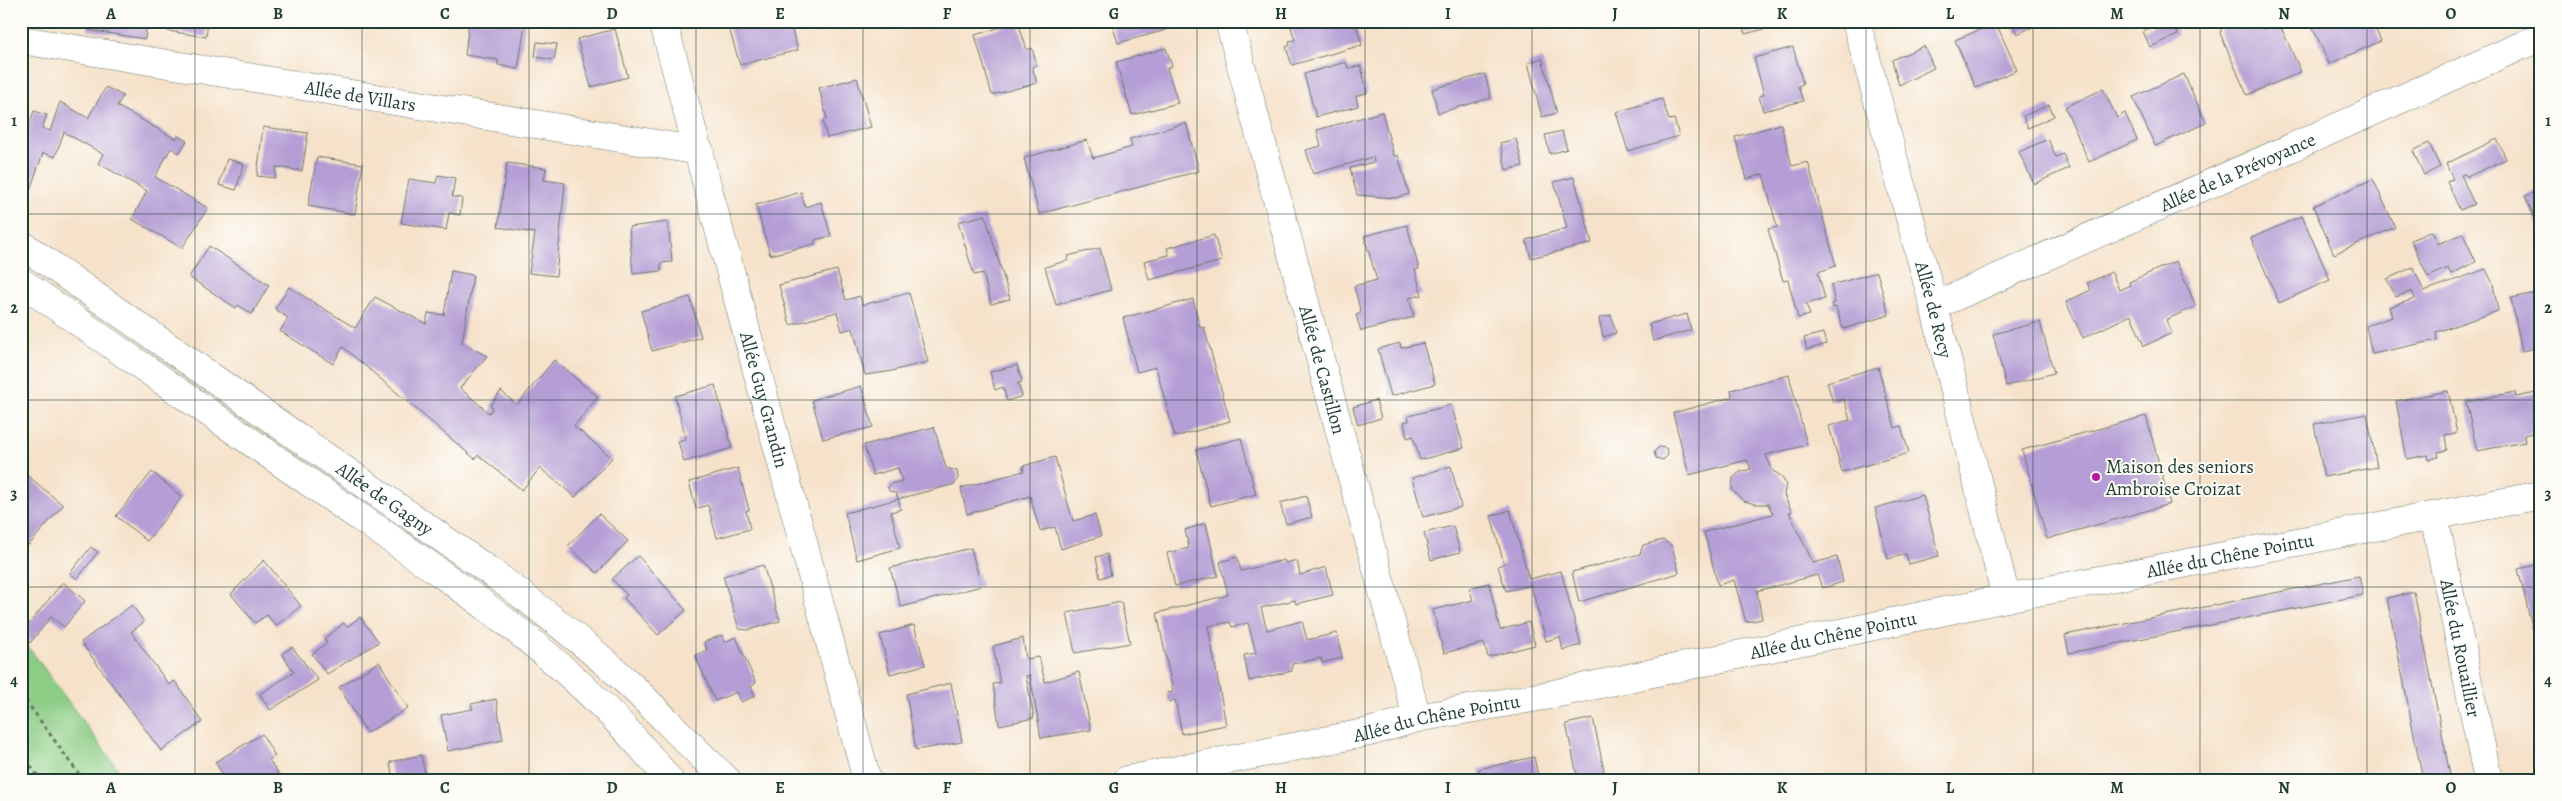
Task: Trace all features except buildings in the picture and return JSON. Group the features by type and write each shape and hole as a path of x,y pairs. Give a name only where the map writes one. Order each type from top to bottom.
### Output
{"street":[{"name":"Allée Guy Grandin","path":"663,21 700,151 858,753 867,780"},
{"name":"Allée de Castillon","path":"1229,21 1416,718"},
{"name":"Allée de Recy","path":"1856,21 1934,306 2006,598"},
{"name":"Allée de la Prévoyance","path":"1934,306 2541,37"},
{"name":"Allée de Villars","path":"21,40 700,151"},
{"name":"Allée de Gagny","path":"21,244 498,577 550,617 626,682 694,751 727,780"},
{"name":"Allée de Gagny","path":"21,282 499,614 590,692 626,727 669,780"},
{"name":"Allée du Chêne Pointu","path":"1127,780 1369,732 1416,718 1544,696 2006,598 2541,495"},
{"name":"Allée du Rouaillier","path":"2434,516 2488,780"}],"path":[{"path":"21,694 83,780"},
{"path":"21,753 42,780"}],"green space":[{"path":"21,637 126,780 21,780"}],"place":[{"name":"Maison des seniors Ambroise Croizat","path":"2096,477"}]}
